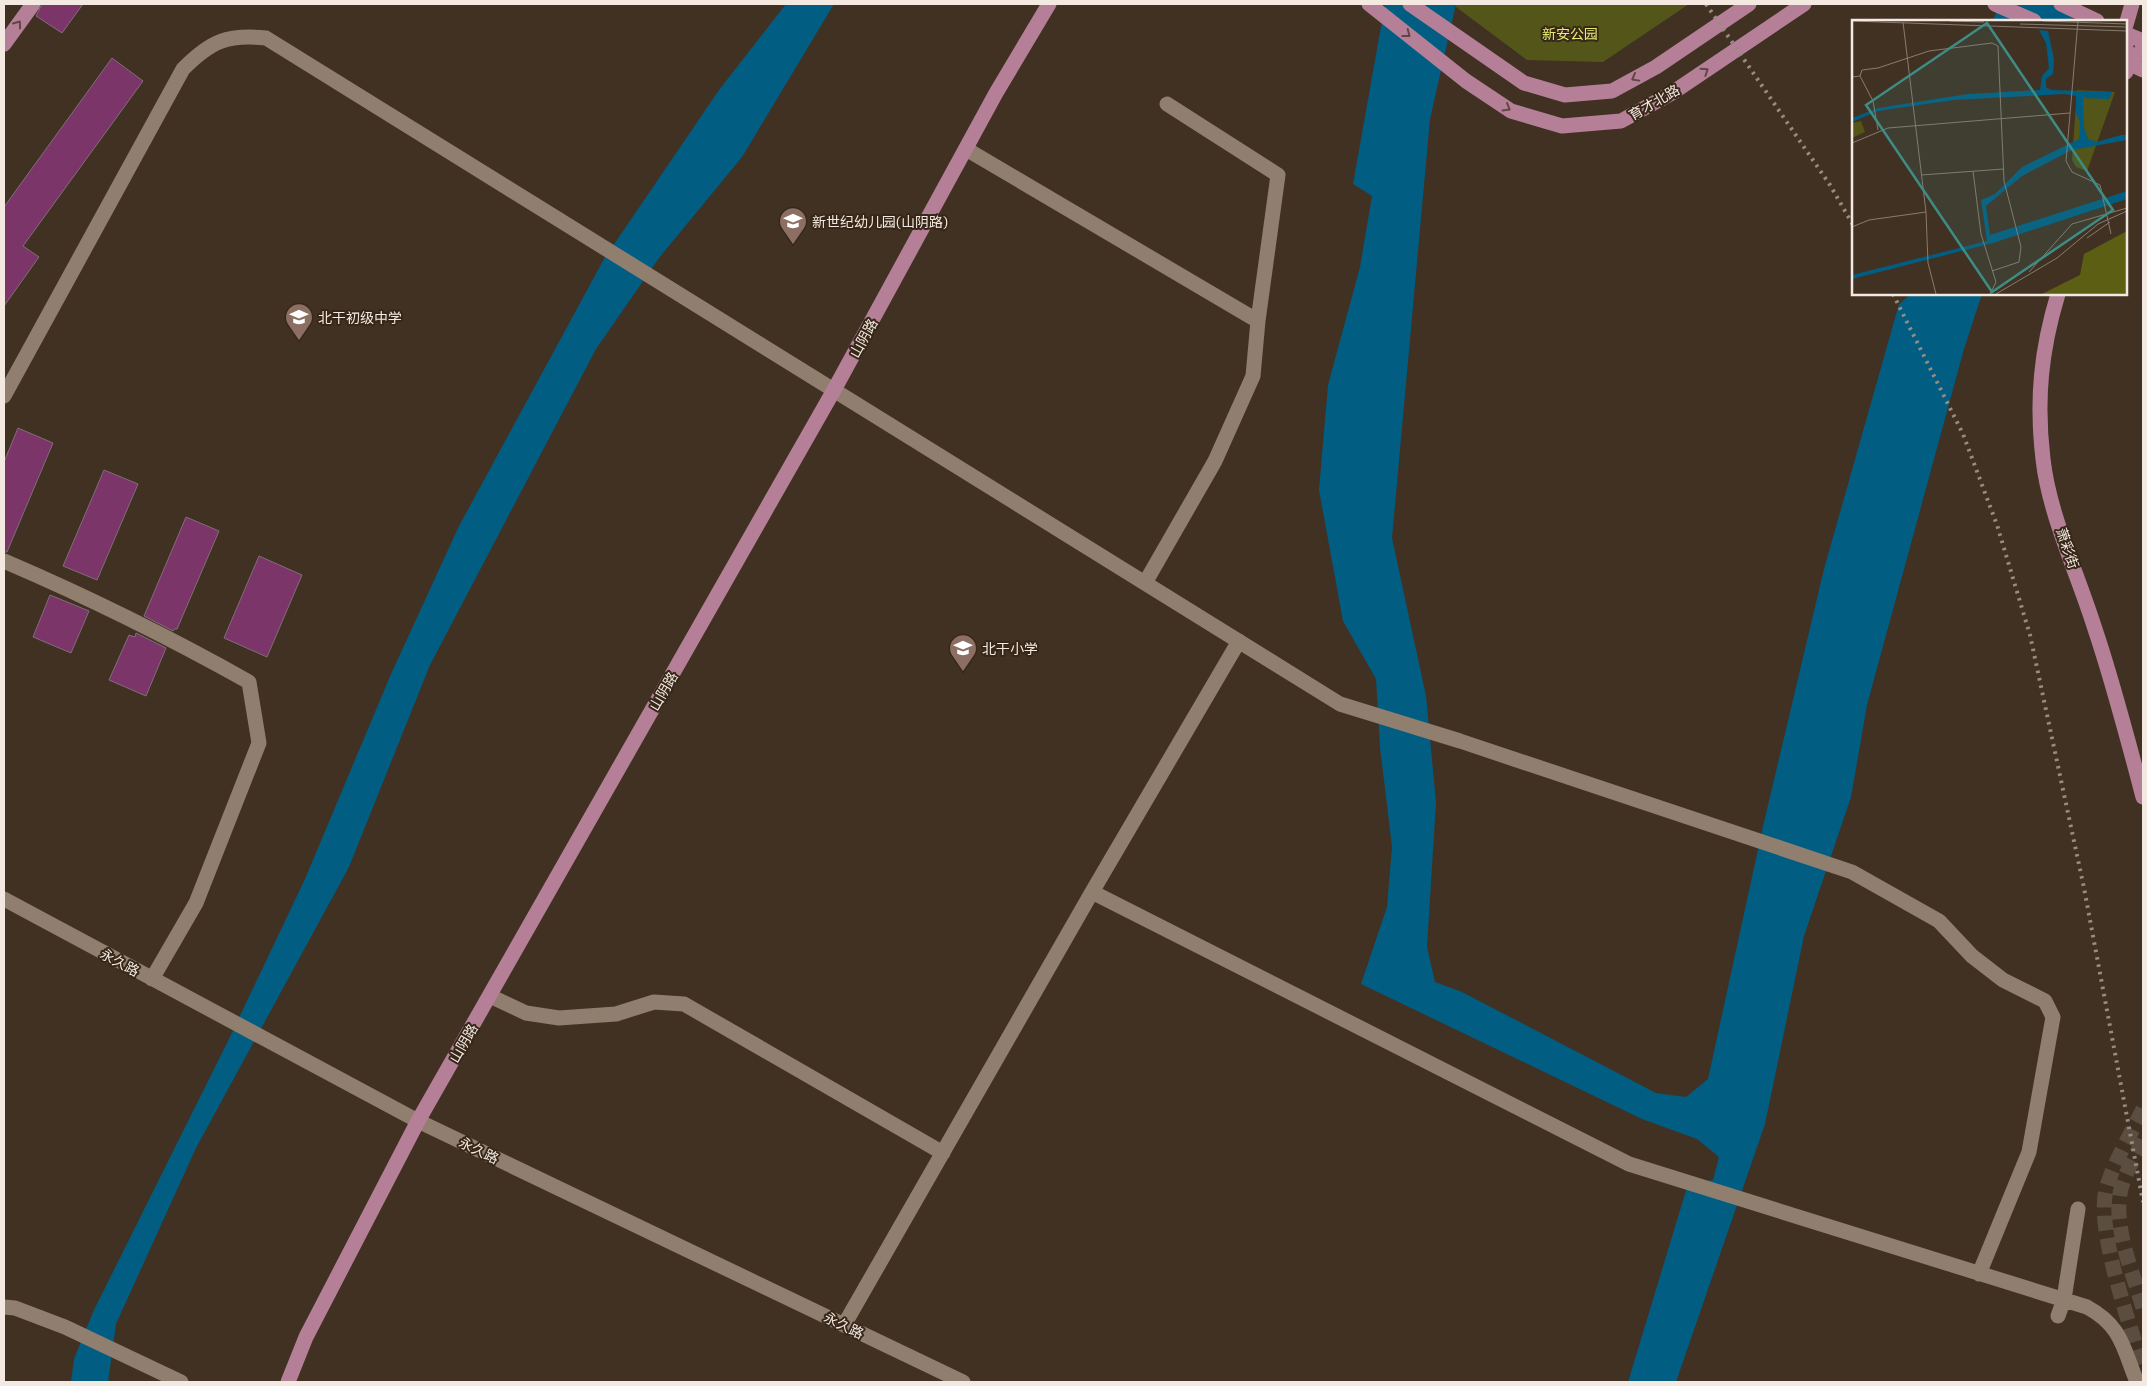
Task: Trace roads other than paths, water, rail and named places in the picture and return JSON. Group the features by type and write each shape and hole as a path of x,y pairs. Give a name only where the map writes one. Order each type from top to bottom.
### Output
{"main road":[{"path":"4,44 33,4"},
{"name":"山阴路","path":"288,1382 306,1337 418,1121 834,390 1048,4"},
{"name":"育才北路","path":"1369,4 1466,81 1511,111 1562,126 1621,120 1672,93 1804,4"},
{"path":"1410,4 1524,83 1565,95 1612,90 1656,67 1749,4"},
{"path":"1995,4 2032,20"},
{"path":"2062,4 2095,20"},
{"path":"2127,22 2132,4"},
{"path":"2127,34 2143,41"},
{"path":"2143,49 2127,66 2143,70"},
{"name":"萧彩街","path":"2058,295 2048,328 2040,373 2043,460 2061,528 2105,658 2143,797"}],"street":[{"path":"4,396 183,69 200,52 220,41 243,36 266,38 1340,704 1460,741 1852,872 1939,921 1972,956 2003,980 2045,1001 2053,1018 2029,1152 1979,1274"},
{"path":"1145,583 1215,461 1253,376 1258,321 1278,175 1167,104"},
{"path":"966,149 1258,321"},
{"path":"4,561 68,589 193,651 249,682 259,743 196,903 152,979"},
{"path":"844,1325 1238,641"},
{"path":"1092,892 1629,1164 2087,1307 2103,1316 2117,1332 2137,1381"},
{"name":"永久路","path":"4,899 418,1121 963,1382"},
{"path":"490,996 526,1013 559,1018 616,1014 654,1002 684,1004 942,1153"},
{"path":"2058,1316 2064,1299 2078,1209"},
{"path":"4,1307 15,1308 65,1327 181,1382"}],"water":[{"path":"786,4 834,4 742,157 659,258 596,349 430,665 349,867 196,1148 116,1324 108,1382 71,1382 74,1359 93,1312 227,1043 305,879 391,674 459,526 604,259 719,90"},
{"path":"1385,4 1456,4 1430,119 1392,538 1426,696 1436,802 1427,947 1435,982 1462,992 1656,1093 1686,1097 1708,1079 1764,822 1824,569 1899,304 1910,295 1982,295 1964,349 1867,705 1851,797 1804,936 1765,1124 1676,1382 1628,1382 1688,1184 1713,1180 1719,1157 1697,1139 1642,1119 1361,984 1387,907 1392,847 1380,747 1376,679 1343,621 1319,490 1328,385 1360,267 1372,196 1353,184"},
{"path":"1999,4 2076,4 2071,20 1993,20"}],"tunnel":[{"path":"2143,1109 2114,1167 2107,1186 2104,1204 2105,1226 2116,1277 2143,1369"},
{"path":"2143,1140 2125,1176 2119,1203 2121,1233 2143,1308"}],"railway":[{"path":"1706,4 1830,185 1852,223"},
{"path":"1894,295 1963,434 1997,525 2030,635 2084,888 2143,1202"}],"place":[{"name":"新世纪幼儿园(山阴路)","path":"793,245"},
{"name":"北干初级中学","path":"299,341"},
{"name":"北干小学","path":"963,672"}],"park label":[{"name":"新安公园","path":"1570,33"}]}
